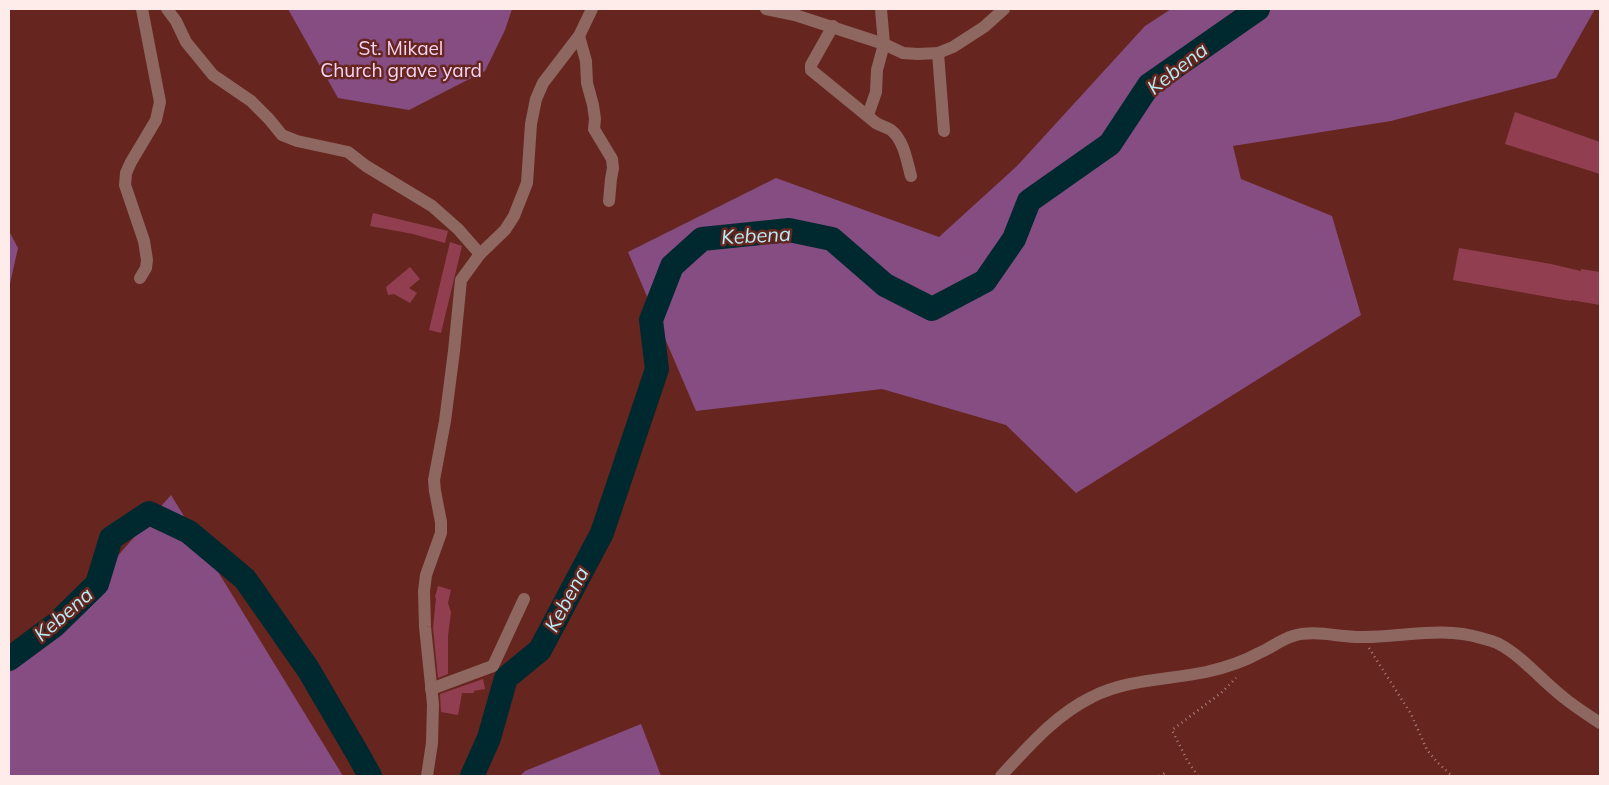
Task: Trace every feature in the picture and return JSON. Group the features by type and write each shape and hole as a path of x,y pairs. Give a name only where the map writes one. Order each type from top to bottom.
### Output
{"street":[{"path":"140,278 146,268 147,260 144,241 125,185 126,173 156,120 160,102 142,9"},
{"path":"167,9 186,42 213,75 251,102 282,135 297,141 348,152 366,166 432,206 458,229 480,254"},
{"path":"426,776 433,729 424,591 426,575 441,533 434,480 445,421 454,351 460,280 480,254 505,230 514,216 527,183 531,124 536,99 542,83 579,36 592,9"},
{"path":"766,9 833,26 884,44 903,53 918,54 938,53 953,47 984,27 1004,9"},
{"path":"868,115 876,92 877,70 884,44 881,9"},
{"path":"833,26 811,65 811,70 876,123 895,134 905,155 911,176"},
{"path":"579,36 586,60 587,83 595,119 594,129 612,159 613,168 609,201"},
{"path":"938,53 944,131"},
{"path":"431,689 493,666 524,599"},
{"path":"1001,776 1038,736 1069,710 1092,696 1126,684 1206,672 1225,667 1259,654 1284,639 1295,635 1331,634 1362,638 1440,633 1479,637 1499,644 1562,697 1600,723"}],"path":[{"path":"1362,638 1411,714 1428,750 1452,776"},
{"path":"1198,776 1187,760 1172,730 1221,693 1240,673"},
{"path":"1159,776 1165,773"}],"green space":[{"name":"St. Mikael Church grave yard","path":"288,9 512,9 505,30 485,71 409,110 338,98"},
{"path":"1171,9 1595,9 1556,78 1391,121 1233,146 1241,179 1332,216 1361,315 1076,493 1006,425 882,389 696,411 628,252 776,178 939,237 1017,166 1145,26"},
{"path":"9,231 18,248 9,288"},
{"path":"171,495 343,776 9,776 9,642 32,654"},
{"path":"641,724 661,776 520,776 525,771"}],"building":[{"path":"1515,112 1600,142 1600,174 1505,144"},
{"path":"373,213 448,231 445,243 413,234 370,226"},
{"path":"450,242 462,246 441,333 429,330"},
{"path":"1459,248 1581,271 1581,269 1600,272 1600,305 1453,280"},
{"path":"410,267 420,279 409,288 417,293 410,303 394,294 388,295 386,287"},
{"path":"438,586 451,590 448,603 451,612 448,636 448,674 438,678 433,628 435,597"},
{"path":"483,679 485,689 474,691 474,693 462,693 458,715 441,712 440,694"}],"waterway":[{"name":"Kebena","path":"472,776 489,738 506,678 540,650 602,533 657,369 651,320 672,266 702,239 789,230 832,239 885,285 932,309 985,281 1014,239 1029,201 1110,144 1149,85 1258,9"},
{"name":"Kebena","path":"9,659 55,625 97,584 111,538 149,513 189,532 245,579 308,669 370,776"}]}
